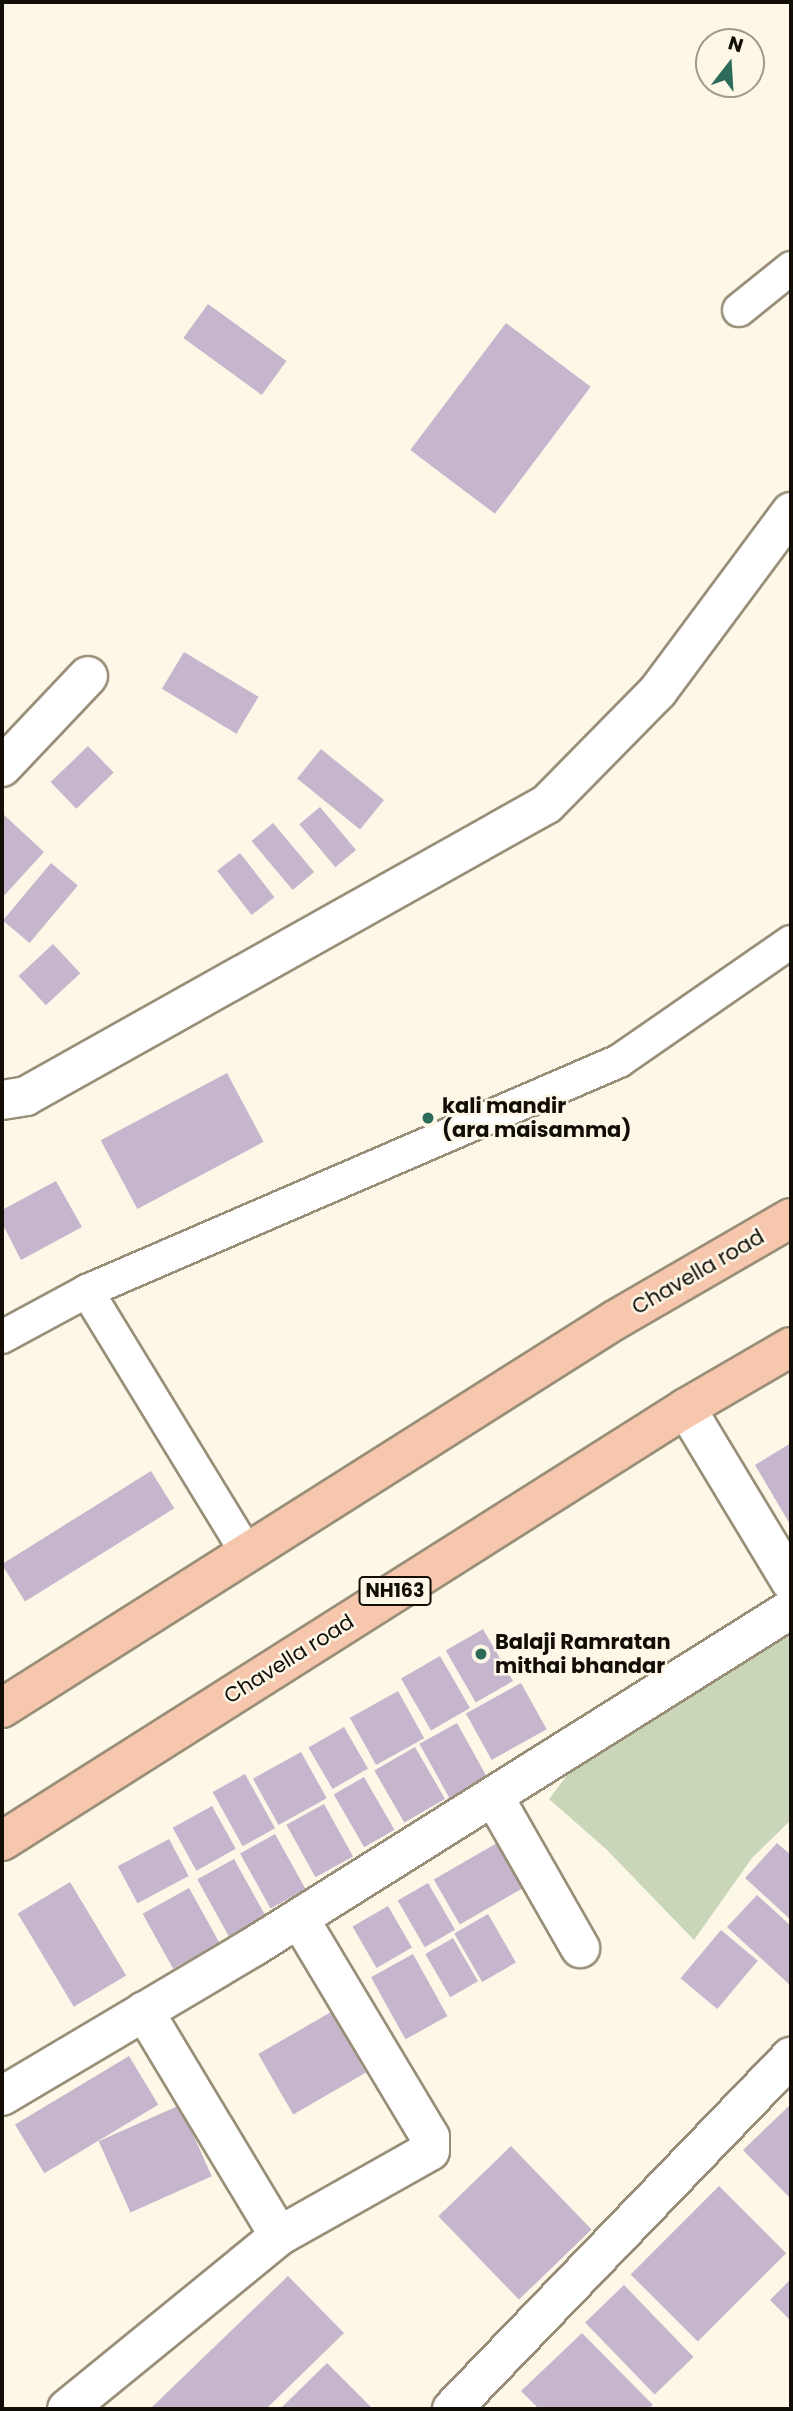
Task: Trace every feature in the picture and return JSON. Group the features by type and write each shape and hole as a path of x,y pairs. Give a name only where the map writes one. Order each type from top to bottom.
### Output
{"highway":[{"name":"Chavella road","path":"2,1708 615,1320 791,1218"},
{"name":"Chavella road","path":"2,1840 685,1408 791,1347"}],"street":[{"path":"2,1100 26,1096 547,804 658,691 791,512"},
{"path":"2,767 88,676"},
{"path":"685,1408 791,1582"},
{"path":"2,2096 299,1918 791,1609"},
{"path":"494,1797 580,1948"},
{"path":"67,2409 279,2236 402,2167 432,2145 299,1918"},
{"path":"144,2011 279,2236"},
{"path":"452,2409 791,2057"}],"lane":[{"path":"739,310 791,268"},
{"path":"2,1337 87,1291 620,1061 791,943"},
{"path":"87,1291 247,1553"}],"green space":[{"path":"791,1627 791,1820 752,1858 694,1940 606,1849 549,1799 574,1766"}],"building":[{"path":"208,304 286,361 262,395 183,338"},
{"path":"506,323 591,387 495,514 410,450"},
{"path":"184,652 259,697 236,734 162,689"},
{"path":"88,746 114,773 76,809 51,782"},
{"path":"321,749 384,800 360,830 297,779"},
{"path":"320,807 356,850 335,867 299,824"},
{"path":"2,813 44,852 2,898"},
{"path":"273,823 314,872 293,890 252,841"},
{"path":"240,853 274,897 252,915 217,871"},
{"path":"51,863 78,885 30,943 3,920"},
{"path":"53,944 80,973 46,1005 19,976"},
{"path":"227,1073 264,1142 137,1209 101,1140"},
{"path":"56,1181 82,1227 21,1260 2,1223 2,1210"},
{"path":"791,1443 791,1526 755,1465"},
{"path":"151,1471 174,1508 25,1602 2,1564"},
{"path":"483,1629 513,1681 476,1702 446,1651"},
{"path":"440,1656 470,1708 431,1730 401,1679"},
{"path":"521,1683 547,1729 492,1760 466,1714"},
{"path":"398,1691 424,1738 376,1765 350,1718"},
{"path":"457,1723 494,1789 456,1810 419,1744"},
{"path":"344,1727 368,1769 332,1789 308,1748"},
{"path":"415,1747 445,1799 404,1822 374,1770"},
{"path":"301,1752 327,1798 279,1825 253,1779"},
{"path":"245,1774 275,1828 243,1846 213,1792"},
{"path":"364,1777 394,1830 364,1847 334,1794"},
{"path":"324,1804 353,1856 315,1877 286,1825"},
{"path":"212,1806 236,1849 196,1871 173,1828"},
{"path":"275,1834 306,1889 271,1908 240,1853"},
{"path":"169,1839 189,1876 138,1903 118,1866"},
{"path":"497,1843 523,1888 460,1925 434,1880"},
{"path":"777,1843 791,1855 791,1920 745,1878"},
{"path":"234,1859 266,1916 229,1936 197,1879"},
{"path":"70,1882 126,1975 74,2007 18,1913"},
{"path":"428,1883 455,1930 425,1947 398,1900"},
{"path":"189,1888 220,1943 173,1969 143,1914"},
{"path":"757,1895 791,1926 791,1986 727,1927"},
{"path":"388,1906 412,1948 376,1968 352,1926"},
{"path":"488,1914 516,1962 482,1982 454,1934"},
{"path":"721,1930 758,1961 717,2009 681,1978"},
{"path":"453,1938 478,1981 450,1997 425,1954"},
{"path":"413,1954 447,2016 405,2039 371,1977"},
{"path":"331,2012 366,2073 293,2115 258,2054"},
{"path":"129,2056 158,2105 44,2173 15,2125"},
{"path":"791,2104 791,2199 743,2150"},
{"path":"180,2105 212,2176 130,2212 99,2141"},
{"path":"511,2146 592,2229 519,2300 438,2216"},
{"path":"719,2186 786,2253 698,2342 631,2274"},
{"path":"288,2276 344,2333 266,2409 150,2409"},
{"path":"791,2279 791,2321 770,2300"},
{"path":"624,2285 693,2357 655,2394 585,2323"},
{"path":"582,2333 653,2405 648,2409 539,2409 521,2391"},
{"path":"327,2363 373,2409 280,2409"}],"place":[{"name":"kali mandir (ara maisamma)","path":"428,1118"},
{"name":"Balaji Ramratan mithai bhandar","path":"481,1654"}]}
